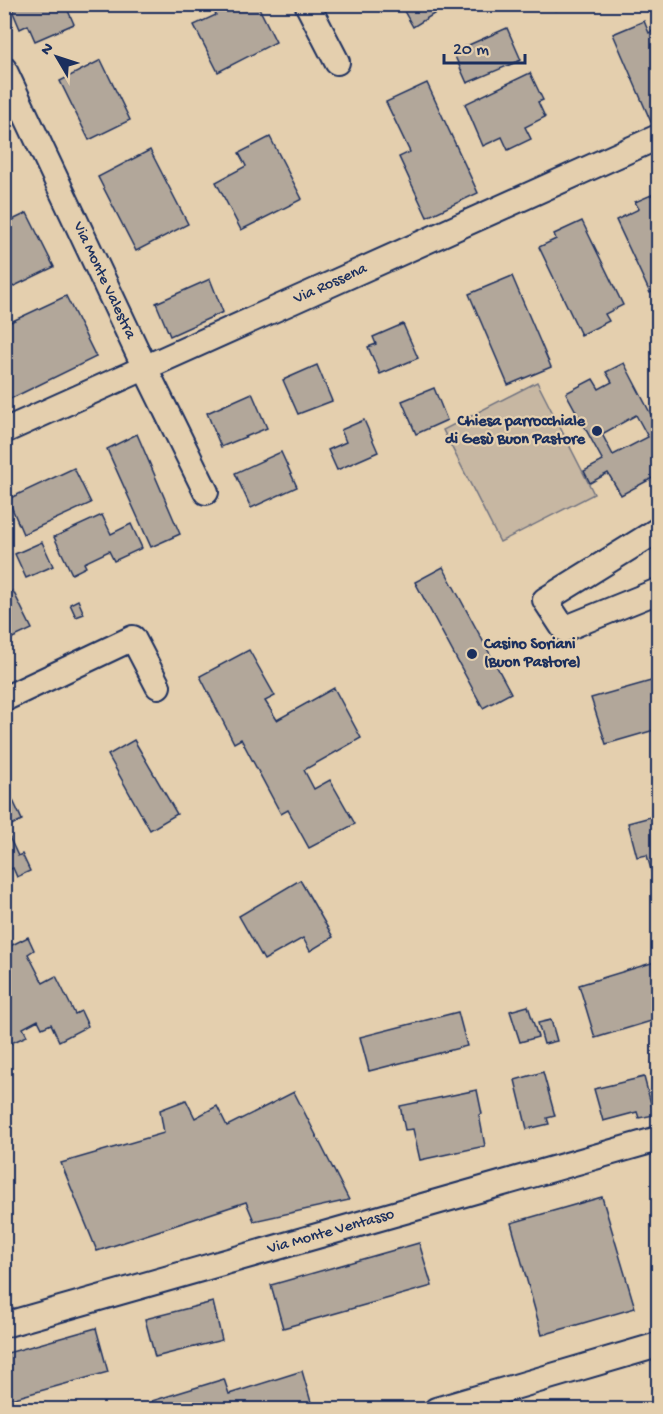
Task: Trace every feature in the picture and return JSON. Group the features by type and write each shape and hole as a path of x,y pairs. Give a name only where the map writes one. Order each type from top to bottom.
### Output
{"street":[{"path":"307,4 337,62"},
{"name":"Via Monte Valestra","path":"4,69 206,492"},
{"name":"Via Rossena","path":"4,431 658,138"},
{"path":"658,530 545,600 564,629 658,591"},
{"path":"4,699 133,638 158,686"},
{"name":"Via Monte Ventasso","path":"4,1325 658,1139"},
{"path":"436,1410 658,1345"}],"shaded area":[{"path":"537,382 594,494 500,542 443,430"}],"building":[{"path":"16,4 65,4 74,24 35,41 28,25 20,29 12,10 17,8"},
{"path":"210,4 257,4 276,42 218,72 194,25 216,15"},
{"path":"400,4 450,4 413,27"},
{"path":"553,4 568,4 556,10"},
{"path":"644,21 649,33 658,28 658,119 651,122 613,34"},
{"path":"507,28 521,60 467,83 453,52"},
{"path":"101,60 130,120 89,140 60,81"},
{"path":"530,73 543,100 538,102 545,117 525,127 531,139 508,150 502,137 483,146 465,104"},
{"path":"427,83 478,193 427,217 399,157 410,152 386,102"},
{"path":"270,137 302,199 241,230 216,182 246,166 239,153"},
{"path":"150,150 188,224 136,251 98,177"},
{"path":"4,163 11,178 4,181"},
{"path":"656,193 658,199 658,289 650,293 616,220 639,209 635,202"},
{"path":"27,213 54,267 6,290 4,287 4,224"},
{"path":"582,221 623,305 605,314 609,321 581,335 539,247 556,239 554,234"},
{"path":"512,276 551,367 508,385 469,294"},
{"path":"210,279 223,312 170,336 156,303"},
{"path":"66,296 96,357 4,402 4,325"},
{"path":"403,324 418,358 380,374 368,347 376,344 373,337"},
{"name":"Chiesa parrocchiale di Gesù Buon Pastore","path":"624,363 658,428 658,475 621,495 608,473 590,483 584,471 603,461 566,393 593,379 599,389 612,382 606,372","holes":["636,415 648,437 613,455 602,434"]},
{"path":"317,365 332,401 298,414 283,380"},
{"path":"434,388 447,420 416,434 402,401"},
{"path":"252,393 267,428 221,447 207,413"},
{"path":"364,420 378,452 337,470 328,450 346,442 341,430"},
{"path":"137,434 180,534 151,547 107,449"},
{"path":"281,452 297,487 251,508 235,473"},
{"path":"74,468 91,503 23,534 8,499"},
{"path":"102,515 111,534 131,524 142,548 114,561 109,551 84,563 86,567 72,574 54,537"},
{"path":"42,542 53,566 26,578 15,554"},
{"name":"Casino Soriani (Buon Pastore)","path":"443,567 511,693 483,708 415,582"},
{"path":"4,588 7,593 13,591 32,629 4,642"},
{"path":"78,600 84,614 76,617 70,604"},
{"path":"249,650 275,696 265,701 277,720 334,688 361,738 304,770 314,789 330,780 355,824 309,848 288,810 281,814 241,739 234,743 200,676"},
{"path":"658,679 658,729 606,744 591,698"},
{"path":"134,740 177,814 150,830 108,755"},
{"path":"4,781 22,820 5,828 18,856 22,854 30,871 17,877 13,868 4,872"},
{"path":"658,815 658,896 647,855 637,857 628,823"},
{"path":"300,880 333,937 310,951 303,938 264,960 239,916"},
{"path":"28,937 34,950 28,954 43,983 56,976 75,1014 81,1011 88,1026 59,1041 51,1024 42,1028 38,1020 23,1028 27,1036 7,1045 4,1039 4,965 9,962 4,949"},
{"path":"658,961 658,1019 595,1038 579,985"},
{"path":"528,1006 538,1037 520,1042 510,1011"},
{"path":"458,1012 467,1046 369,1071 360,1037"},
{"path":"551,1020 557,1041 544,1044 538,1023"},
{"path":"543,1072 555,1116 547,1118 549,1124 527,1129 515,1080"},
{"path":"644,1077 654,1115 639,1118 637,1112 603,1121 594,1089"},
{"path":"477,1090 485,1146 420,1160 413,1129 405,1130 400,1106"},
{"path":"294,1092 349,1200 254,1221 246,1202 97,1251 61,1163 164,1133 160,1110 186,1100 195,1118 217,1106 227,1126"},
{"path":"602,1197 635,1308 542,1335 511,1223"},
{"path":"419,1243 432,1286 283,1328 271,1285"},
{"path":"213,1302 222,1340 155,1357 145,1319"},
{"path":"96,1328 108,1372 4,1401 4,1354"},
{"path":"302,1371 312,1410 155,1410 152,1401 224,1379 229,1394"}],"place":[{"name":"Chiesa parrocchiale di Gesù Buon Pastore","path":"597,431"},
{"name":"Casino Soriani (Buon Pastore)","path":"472,654"}]}
